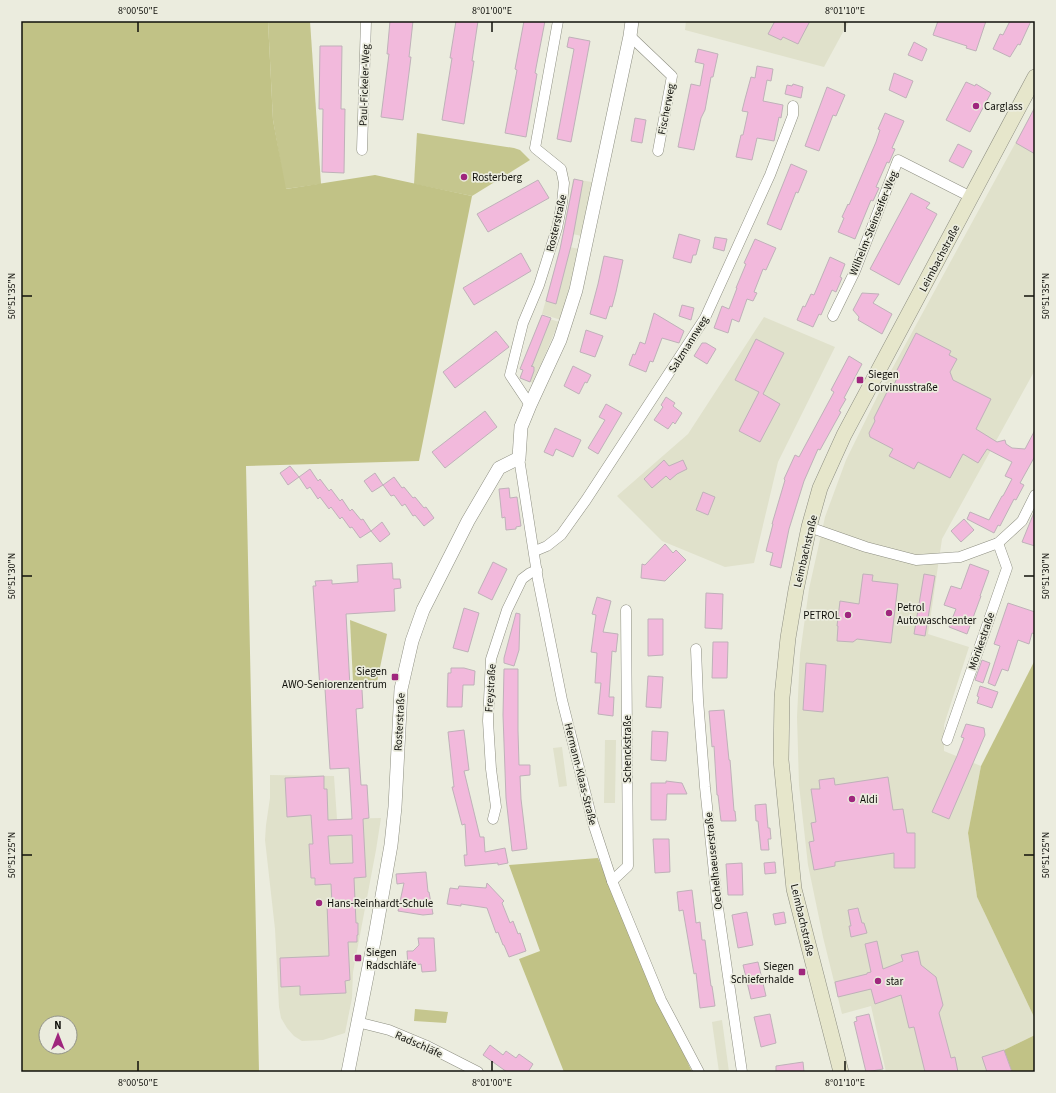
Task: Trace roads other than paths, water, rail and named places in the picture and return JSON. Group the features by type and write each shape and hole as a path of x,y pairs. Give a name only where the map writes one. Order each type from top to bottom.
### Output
{"main road":[{"name":"Leimbachstraße","path":"841,1072 794,889 781,760 782,697 788,638 796,590 809,527 820,488 844,435 1035,77"}],"street":[{"name":"Paul-Fickeler-Weg","path":"362,150 366,21"},
{"name":"Rosterstraße","path":"530,404 510,375 522,323 539,285 557,228 562,203 564,183 561,169 535,148 558,21"},
{"path":"519,458 521,427 560,340 576,290 632,21"},
{"name":"Fischerweg","path":"630,36 672,76 658,151"},
{"name":"Salzmannweg","path":"535,551 547,546 561,535 619,451 705,318 770,175 793,115 793,106"},
{"name":"Wilhelm-Steinseifer-Weg","path":"833,316 855,271 898,160 971,197"},
{"name":"Rosterstraße","path":"348,1072 375,936 391,845 395,808 401,689 412,641 423,610 468,522 499,468 519,458"},
{"name":"Hermann-Klaas-Straße","path":"519,458 537,570 562,700 593,823 612,881 661,1000 699,1072"},
{"path":"809,527 866,547 916,560 960,558 998,543 1022,521 1035,495"},
{"name":"Mörikestraße","path":"947,740 1007,568 998,543"},
{"name":"Freystraße","path":"493,818 496,807 491,769 488,721 492,659 507,610 522,579 537,570"},
{"name":"Schenckstraße","path":"612,881 628,866 626,610"},
{"name":"Oechelhaeuserstraße","path":"696,649 698,700 717,901 742,1072"},
{"name":"Radschläfe","path":"357,1022 389,1030 425,1045 476,1072"}],"place":[{"name":"Carglass","path":"976,106"},
{"name":"Rosterberg","path":"464,177"},
{"name":"Siegen Corvinusstraße","path":"860,380"},
{"name":"Petrol Autowaschcenter","path":"889,613"},
{"name":"PETROL","path":"848,615"},
{"name":"Siegen AWO-Seniorenzentrum","path":"395,677"},
{"name":"Aldi","path":"852,799"},
{"name":"Hans-Reinhardt-Schule","path":"319,903"},
{"name":"Siegen Radschläfe","path":"358,958"},
{"name":"Siegen Schieferhalde","path":"802,972"},
{"name":"star","path":"878,981"}]}
